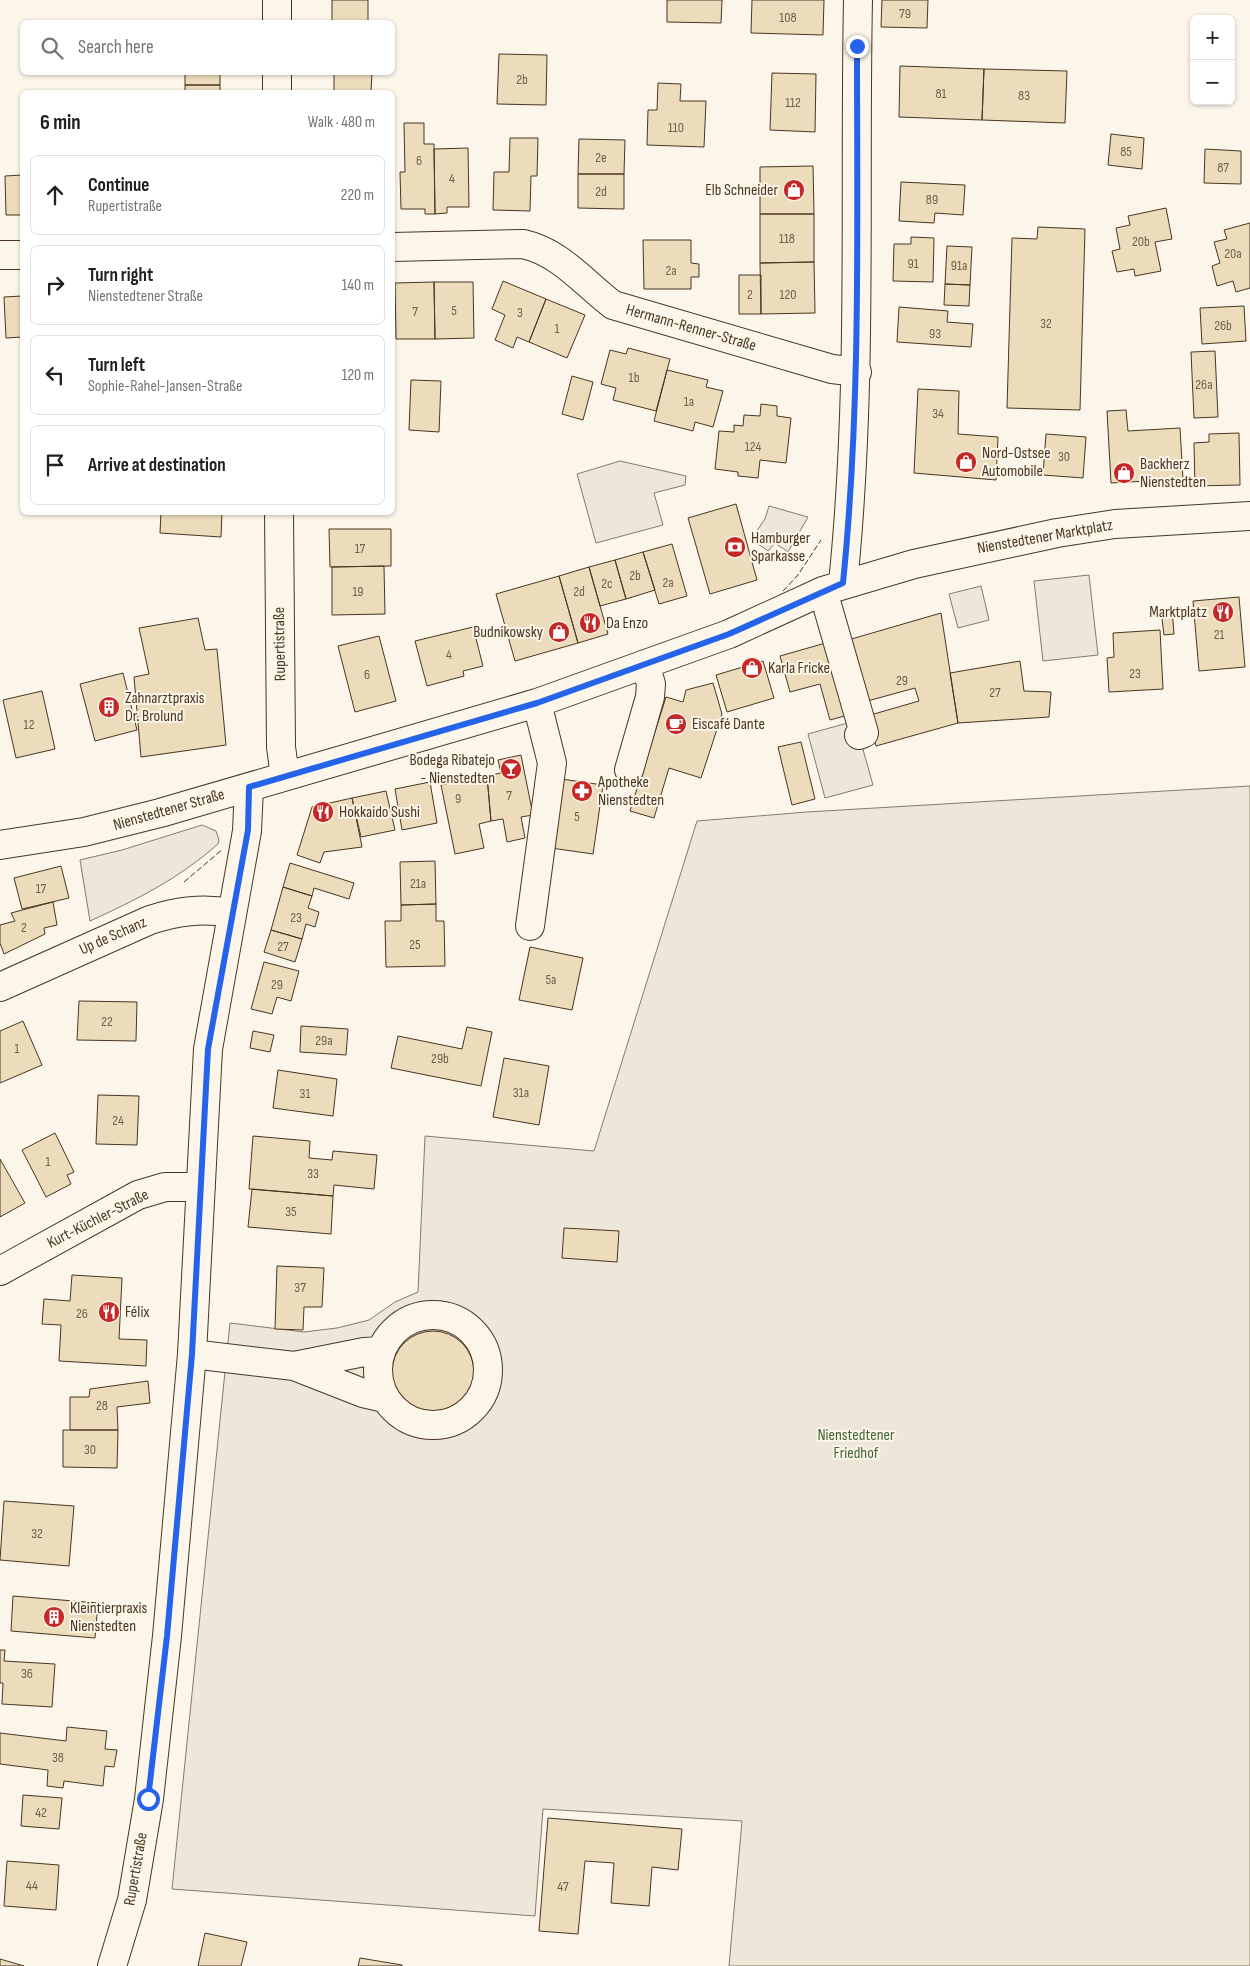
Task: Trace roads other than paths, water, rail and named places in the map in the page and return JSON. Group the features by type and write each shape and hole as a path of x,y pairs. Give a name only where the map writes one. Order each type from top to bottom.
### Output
{"street":[{"path":"277,0 277,20"},
{"path":"858,0 857,372 849,524 833,587 864,733 859,735"},
{"path":"277,75 277,90"},
{"name":"Hermann-Renner-Straße","path":"395,247 523,244 538,248 559,260 613,304 832,369 857,372"},
{"path":"0,255 20,255"},
{"name":"Rupertistraße","path":"279,515 281,747 285,776"},
{"name":"Nienstedtener Marktplatz","path":"833,587 956,554 1067,532 1115,524 1250,516"},
{"name":"Nienstedtener Straße","path":"0,845 103,828 537,703 729,634 833,587"},
{"path":"629,770 650,697 650,684 645,664"},
{"path":"530,926 552,762 537,703"},
{"name":"Rupertistraße","path":"112,1966 132,1900 148,1799 167,1636 192,1354 208,1049 231,913 248,830 249,787"},
{"name":"Up de Schanz","path":"0,987 167,914 207,909 231,913"},
{"name":"Kurt-Küchler-Straße","path":"0,1271 138,1195 165,1187 201,1187"},
{"path":"426,1315 442,1316 456,1320 469,1328 486,1356 488,1374 484,1391 474,1406 461,1417 444,1424 428,1425 412,1421 401,1416 385,1398 378,1368 381,1351 388,1338 399,1327 412,1319 426,1315"},
{"path":"294,1366 364,1352 381,1351"},
{"path":"192,1354 294,1366 363,1393 385,1398"}],"place":[{"name":"Elb Schneider","path":"794,190"},
{"name":"Nord-Ostsee Automobile","path":"966,462"},
{"name":"Backherz Nienstedten","path":"1124,473"},
{"name":"Hamburger Sparkasse","path":"735,547"},
{"name":"Marktplatz","path":"1223,612"},
{"name":"Da Enzo","path":"590,623"},
{"name":"Budnikowsky","path":"559,632"},
{"name":"Karla Fricke","path":"752,668"},
{"name":"Zahnarztpraxis Dr. Brolund","path":"109,707"},
{"name":"Eiscafé Dante","path":"676,724"},
{"name":"Bodega Ribatejo - Nienstedten","path":"511,769"},
{"name":"Apotheke Nienstedten","path":"582,791"},
{"name":"Hokkaido Sushi","path":"323,812"},
{"name":"Félix","path":"109,1312"},
{"name":"Kleintierpraxis Nienstedten","path":"54,1617"}],"park label":[{"name":"Nienstedtener Friedhof","path":"856,1444"}]}
